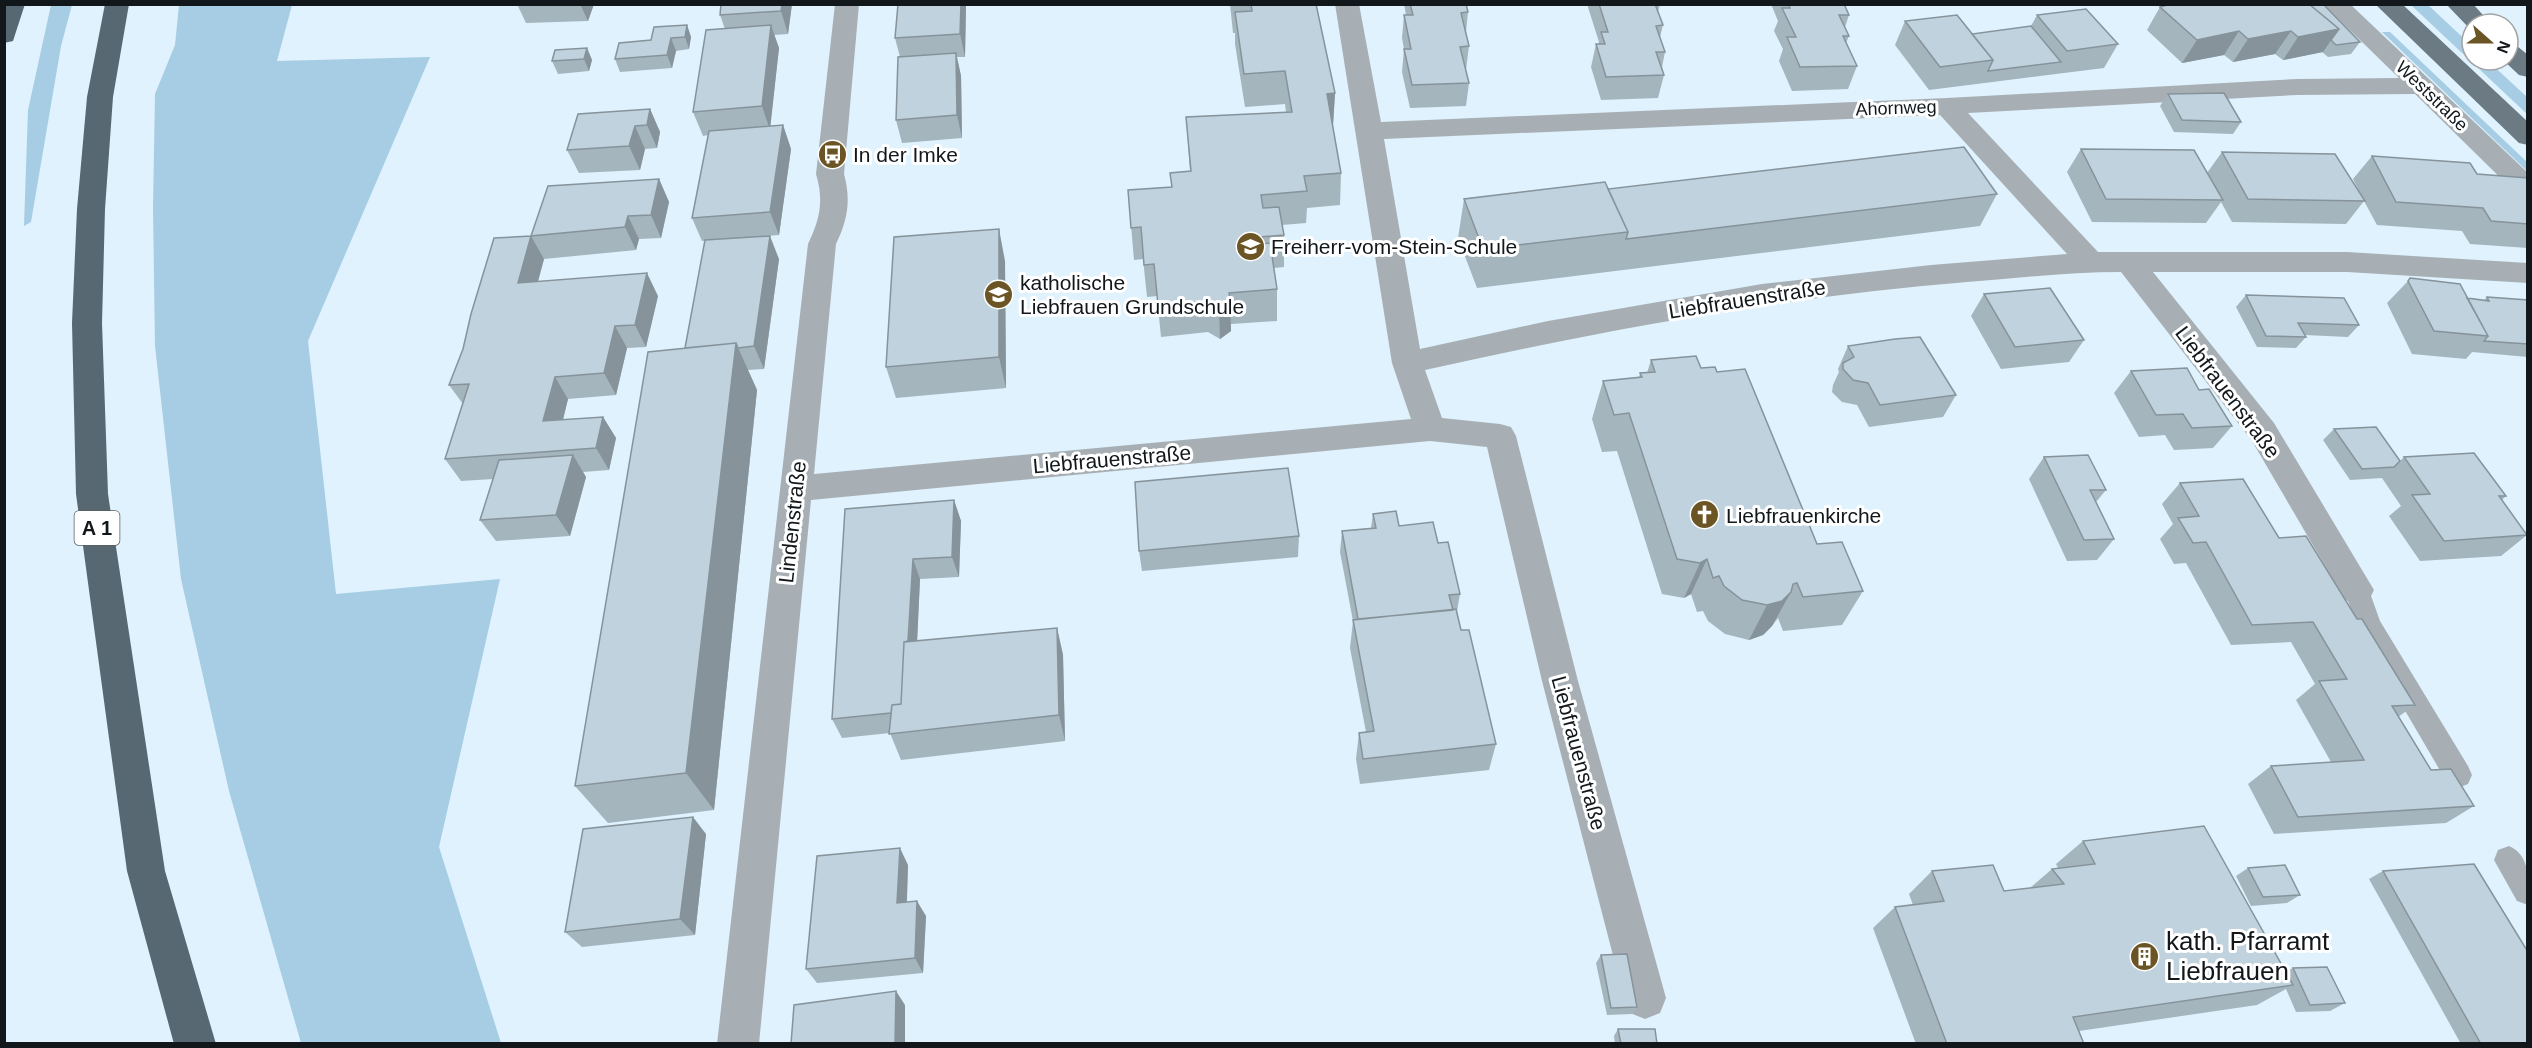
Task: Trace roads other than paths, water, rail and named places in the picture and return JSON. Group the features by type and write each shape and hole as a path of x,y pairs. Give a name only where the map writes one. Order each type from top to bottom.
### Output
{"highway":[{"path":"4,36 13,4"},
{"name":"A 1","path":"117,4 100,97 91,209 87,323 92,494 146,871 195,1044"}],"main road":[{"name":"Weststraße","path":"2387,4 2528,137"}],"street":[{"name":"Lindenstraße","path":"738,1044 822,244 832,221 837,194 830,174 847,4"},
{"path":"1347,4 1407,363 1430,429"},
{"name":"Weststraße","path":"2335,4 2528,189"},
{"name":"Ahornweg","path":"1370,131 1947,106 2297,87 2421,86"},
{"path":"1947,106 2091,262"},
{"name":"Liebfrauenstraße","path":"2128,261 2263,432 2357,590"},
{"name":"Liebfrauenstraße","path":"1407,363 1548,332 1762,294 1931,275 2091,262 2347,262 2528,273"},
{"name":"Liebfrauenstraße","path":"795,489 1430,429 1500,436 1560,681 1645,998"}],"lane":[{"path":"2357,590 2368,624 2458,775"},
{"path":"2509,860 2528,891"}],"place":[{"name":"In der Imke","path":"832,154"},
{"name":"Freiherr-vom-Stein-Schule","path":"1250,246"},
{"name":"katholische Liebfrauen Grundschule","path":"999,294"},
{"name":"Liebfrauenkirche","path":"1705,515"},
{"name":"kath. Pfarramt Liebfrauen","path":"2145,956"}]}
